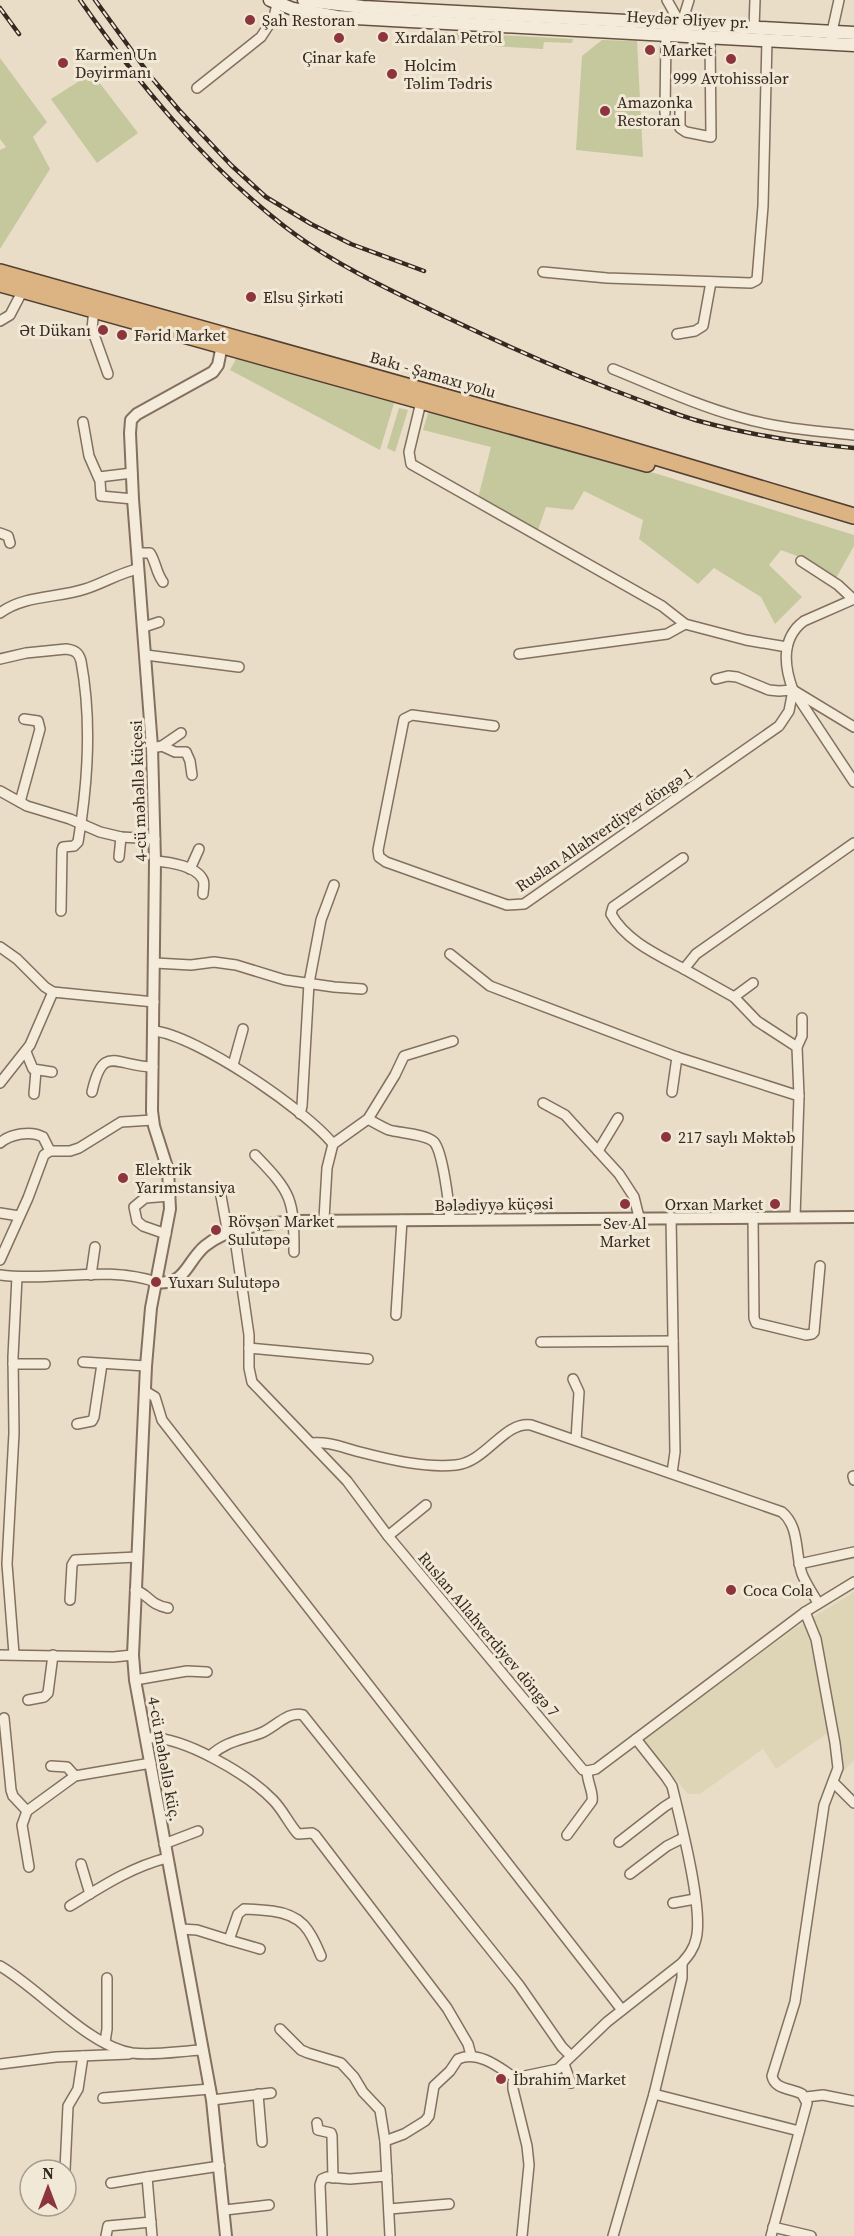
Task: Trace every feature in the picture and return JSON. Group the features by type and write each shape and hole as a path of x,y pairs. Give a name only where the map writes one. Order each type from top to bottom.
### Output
{"highway":[{"name":"Bakı - Şamaxı yolu","path":"0,272 600,440 854,516"},
{"name":"Bakı - Şamaxı yolu","path":"0,284 677,472 854,526"}],"main road":[{"name":"Heydər Əliyev pr.","path":"304,0 416,5 680,30 754,28 830,37 854,45"},
{"name":"Heydər Əliyev pr.","path":"274,2 309,13 337,16 666,35 680,30 710,37 767,40 830,37 854,33"}],"street":[{"path":"668,0 680,30"},
{"path":"680,30 689,0"},
{"path":"754,28 755,0"},
{"path":"830,37 839,0"},
{"path":"197,88 261,37 274,17 274,2"},
{"path":"665,113 666,35"},
{"path":"680,106 680,128 686,132 711,137 713,122 710,37"},
{"path":"543,272 607,278 751,284 757,280 763,206 767,40"},
{"path":"677,334 695,331 703,326 711,282"},
{"path":"0,321 10,315 23,290"},
{"path":"94,309 92,329 108,374"},
{"name":"4-cü məhəllə küçesi","path":"156,1282 166,1234 170,1196 168,1170 153,1120 157,747 138,569 130,433 131,420 144,409 213,372 218,365 222,345"},
{"path":"613,369 741,418 784,427 854,435"},
{"path":"421,402 409,452 411,464 662,606 685,624 746,640 787,647"},
{"path":"83,422 89,456 99,477 101,496 133,499"},
{"path":"99,477 132,473"},
{"path":"0,532 8,536 10,543"},
{"path":"137,553 153,556 156,572 162,582"},
{"path":"801,561 831,580 854,599 804,621 792,631 787,647 788,671 793,690 854,782"},
{"path":"0,613 13,604 85,589 120,573 138,569"},
{"path":"144,627 159,621"},
{"path":"519,654 667,634 685,624"},
{"path":"0,659 34,652 66,649 79,654 85,680 87,748 78,842 62,850 61,911"},
{"path":"146,655 239,667"},
{"path":"716,679 728,676 769,690 779,692 793,690 854,727"},
{"name":"Ruslan Allahverdiyev döngə 1","path":"494,726 412,715 404,719 378,850 379,857 386,862 507,906 514,906 524,904 779,726 789,711 793,690"},
{"path":"20,802 40,729 38,721 24,719"},
{"path":"157,747 181,733"},
{"path":"157,747 175,752 186,752 192,775"},
{"path":"0,784 0,791 34,809 100,832 121,837 155,839"},
{"path":"119,857 121,837"},
{"path":"684,969 696,954 854,843"},
{"path":"190,869 199,849"},
{"path":"683,858 613,907 611,914 626,933 639,943 734,997 757,1021 797,1047"},
{"path":"155,861 174,862 190,869 205,882 202,894"},
{"path":"300,1114 309,983 321,920 334,885"},
{"path":"0,947 17,959 52,992 154,1002"},
{"path":"450,954 490,986 677,1057 785,1093 799,1095"},
{"path":"155,963 214,962 236,965 285,980 362,989"},
{"path":"734,997 753,983"},
{"path":"0,1083 26,1052 36,1035 52,992"},
{"path":"795,1217 799,1095 797,1047 802,1036 802,1018"},
{"path":"233,1065 243,1029"},
{"path":"154,1031 172,1034 233,1065 300,1114 333,1144"},
{"path":"324,1219 327,1168 333,1144 368,1119 404,1056 453,1041"},
{"path":"26,1052 33,1069 52,1072"},
{"path":"672,1092 677,1057"},
{"path":"92,1092 96,1073 108,1060 140,1067 153,1067"},
{"path":"34,1094 36,1071"},
{"path":"543,1103 565,1115 598,1151 628,1187 636,1203 639,1217"},
{"path":"598,1151 618,1118"},
{"path":"368,1119 390,1130 434,1142 439,1151 450,1219"},
{"path":"0,1260 28,1198 39,1162 44,1155 50,1151 79,1148 122,1122 153,1120"},
{"path":"0,1143 12,1136 33,1133 43,1137 50,1151"},
{"path":"255,1155 286,1190 294,1221 294,1252"},
{"path":"166,1234 143,1226 137,1221 134,1207 145,1198 170,1196"},
{"name":"Ruslan Allahverdiyev döngə 7","path":"221,1196 231,1233 249,1348 249,1376 252,1382 346,1481 388,1536 580,1768 587,1771"},
{"path":"0,1214 19,1216"},
{"name":"Bələdiyyə küçəsi","path":"156,1282 174,1281 202,1249 231,1233 272,1223 324,1219 854,1216"},
{"path":"671,1217 675,1452 672,1473"},
{"path":"753,1217 754,1318 756,1323 806,1335 812,1334 820,1266"},
{"path":"396,1315 402,1220"},
{"path":"91,1275 95,1247"},
{"path":"0,1275 17,1277 91,1275 141,1278 156,1282"},
{"path":"14,1654 7,1564 14,1433 13,1364 17,1277"},
{"name":"4-cü məhəllə küç.","path":"156,1282 146,1366 133,1655 135,1680 211,2095 226,2236"},
{"path":"541,1342 673,1341"},
{"path":"249,1348 368,1359"},
{"path":"83,1362 146,1366"},
{"path":"13,1364 45,1364"},
{"path":"77,1424 92,1421 102,1364"},
{"path":"573,1379 579,1392 576,1440"},
{"path":"145,1390 155,1397 162,1420 318,1623 404,1728 622,2010"},
{"path":"311,1443 325,1442 385,1458 428,1465 444,1465 468,1462 477,1458 514,1428 525,1424 576,1440 782,1512 793,1526 804,1580 818,1603"},
{"path":"388,1536 426,1505"},
{"path":"799,1564 854,1552"},
{"path":"70,1600 72,1565 75,1560 136,1557"},
{"path":"567,1835 592,1801 587,1771 596,1768 636,1739 805,1612 854,1582"},
{"path":"135,1590 145,1595 157,1606 168,1608"},
{"path":"805,1612 816,1639 838,1768 824,1805 793,2009 772,2076 774,2083 778,2086 798,2091 806,2097 823,2095 854,2101"},
{"path":"0,1655 113,1658 133,1655"},
{"path":"28,1700 48,1693 53,1655"},
{"path":"135,1680 187,1671 207,1672"},
{"path":"210,1756 230,1742 260,1733 291,1715 298,1713 303,1715 519,1985 556,2039 572,2056"},
{"path":"4,1718 5,1760 13,1796 27,1811"},
{"path":"146,1738 177,1742 210,1756 272,1800 298,1834 312,1833 315,1835 447,2008 468,2044 471,2055"},
{"path":"385,2141 404,2134 425,2121 429,2116 434,2086 450,2071 458,2058 471,2055 500,2067 515,2078 552,2071 564,2064 622,2010 682,1964 688,1956 696,1939 698,1927 695,1899 675,1800 666,1777 636,1739"},
{"path":"29,1867 22,1825 27,1811 75,1776 151,1762"},
{"path":"51,1766 67,1767 75,1776"},
{"path":"833,1782 854,1803"},
{"path":"619,1842 675,1800"},
{"path":"165,1844 198,1831"},
{"path":"630,1874 668,1846 683,1838"},
{"path":"70,1906 123,1874 167,1858"},
{"path":"81,1864 90,1894"},
{"path":"673,1903 695,1899"},
{"path":"229,1940 238,1914 244,1909 287,1913 297,1918 312,1935 321,1956"},
{"path":"181,1929 197,1930 260,1950"},
{"path":"613,2236 654,2094 682,1978 682,1964"},
{"path":"0,1966 17,1976 79,2025 105,2042 134,2053"},
{"path":"105,2042 107,1978"},
{"path":"280,2029 301,2050 341,2063 380,2110 385,2141 390,2236"},
{"path":"0,2064 83,2056 202,2050"},
{"path":"66,2158 68,2106 78,2089 83,2056"},
{"path":"564,2064 571,2083"},
{"path":"515,2078 513,2089 527,2146 529,2165 522,2236"},
{"path":"103,2098 271,2093"},
{"path":"258,2094 262,2142"},
{"path":"654,2094 799,2131"},
{"path":"806,2097 807,2103 772,2231 811,2236"},
{"path":"317,2123 318,2130 331,2133 332,2136 333,2178"},
{"path":"111,2184 220,2166"},
{"path":"322,2236 320,2181 324,2178 350,2179 387,2176"},
{"path":"147,2177 152,2236"},
{"path":"390,2209 449,2204"},
{"path":"225,2210 269,2205"},
{"path":"106,2236 106,2229 111,2225 151,2222"}],"shaded area":[{"path":"854,1592 854,1760 842,1773 843,1752 839,1732 826,1734 776,1769 763,1749 700,1794 688,1794 643,1740 794,1629"}],"green space":[{"path":"441,32 573,39 572,43 544,42 543,49 440,43"},
{"path":"602,40 637,41 643,157 576,150 582,56"},
{"path":"0,58 47,122 33,137 50,169 0,249 0,150 6,147 0,139"},
{"path":"92,73 138,133 97,163 51,99"},
{"path":"236,359 394,403 380,450 230,370"},
{"path":"399,408 408,410 395,452 387,448"},
{"path":"429,410 661,475 854,535 854,546 836,578 805,559 781,550 769,565 802,597 775,624 761,597 714,568 698,584 639,539 643,520 584,491 573,510 546,507 538,530 478,498 491,447 423,430"}],"railway":[{"path":"80,0 149,92 200,149 255,202 323,253 407,299 521,352 678,414 718,426 757,434 854,448"},
{"path":"95,0 151,77 179,110 231,165 266,197 311,224 351,244 424,271"},
{"path":"0,8 19,34"}],"place":[{"name":"Şah Restoran","path":"250,20"},
{"name":"Xırdalan Petrol","path":"383,37"},
{"name":"Çinar kafe","path":"339,38"},
{"name":"Market","path":"650,50"},
{"name":"999 Avtohissələr","path":"731,59"},
{"name":"Karmen Un Dəyirmanı","path":"63,63"},
{"name":"Holcim Təlim Tədris","path":"392,74"},
{"name":"Amazonka Restoran","path":"605,111"},
{"name":"Elsu Şirkəti","path":"251,297"},
{"name":"Ət Dükanı","path":"103,330"},
{"name":"Fərid Market","path":"122,335"},
{"name":"217 saylı Məktəb","path":"666,1137"},
{"name":"Elektrik Yarımstansiya","path":"123,1178"},
{"name":"Sev Al Market","path":"625,1204"},
{"name":"Orxan Market","path":"775,1204"},
{"name":"Rövşən Market Sulutəpə","path":"216,1230"},
{"name":"Yuxarı Sulutəpə","path":"156,1282"},
{"name":"Coca Cola","path":"731,1590"},
{"name":"İbrahim Market","path":"501,2079"}]}
